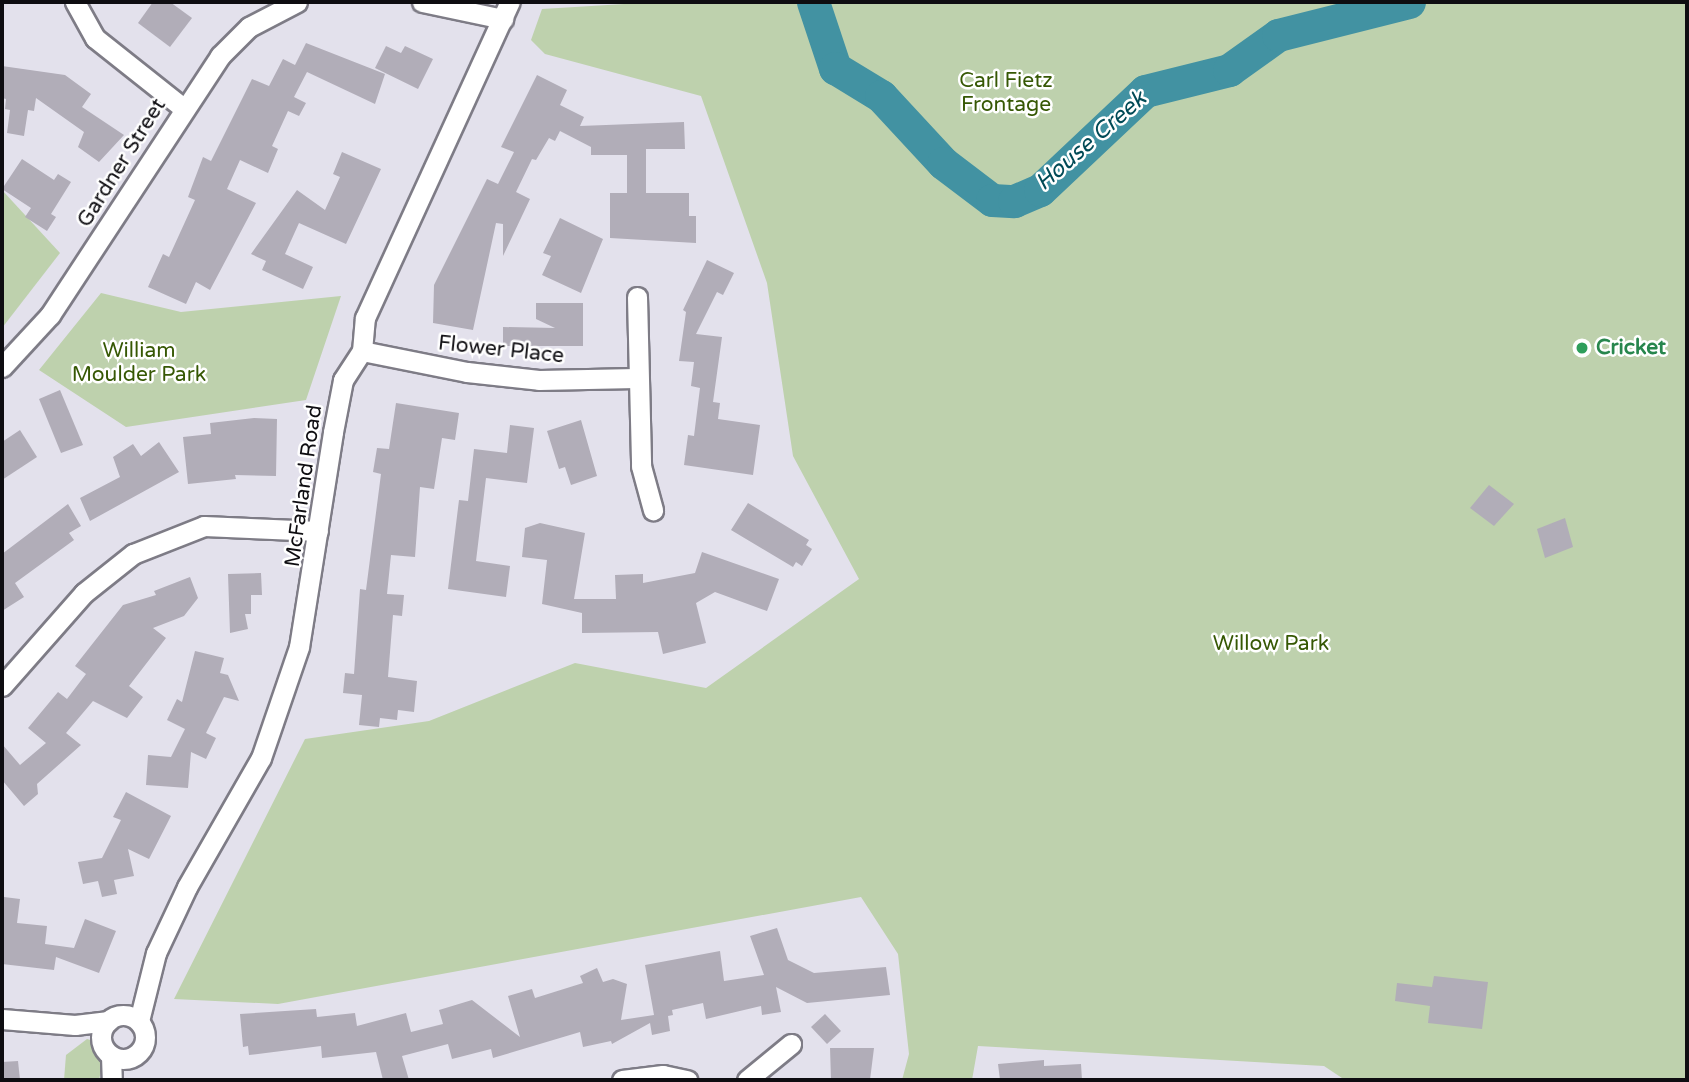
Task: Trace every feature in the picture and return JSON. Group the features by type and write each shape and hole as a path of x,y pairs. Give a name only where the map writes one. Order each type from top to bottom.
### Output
{"street":[{"path":"75,2 95,38 183,107"},
{"name":"Gardner Street","path":"2,367 50,315 183,107 220,56 249,27 297,2"},
{"path":"422,2 507,10"},
{"name":"McFarland Road","path":"113,1079 119,1035 187,887 261,758 299,648 343,380 362,351 365,318 507,10"},
{"path":"637,297 636,378 641,466 653,510"},
{"name":"Flower Place","path":"362,351 467,372 539,380 636,378"},
{"path":"2,687 84,593 133,554 204,526 318,531"},
{"path":"2,1019 75,1026 119,1035"},
{"path":"747,1080 791,1044"},
{"path":"622,1080 663,1075 687,1080"}],"green space":[{"name":"Willow Park","path":"657,2 1687,2 1687,1080 1345,1080 1324,1066 978,1046 972,1080 902,1080 909,1054 898,954 861,897 278,1004 174,999 305,739 429,721 575,663 706,688 859,579 793,456 767,283 701,96 545,54 531,40 542,9"},
{"path":"2,190 60,253 2,328"},
{"name":"William Moulder Park","path":"101,293 181,312 341,296 306,400 126,427 39,370"},
{"path":"87,1039 97,1042 104,1057 99,1080 64,1080 66,1055"}],"building":[{"path":"153,2 170,2 192,18 170,47 138,23"},
{"path":"306,43 385,74 375,104 307,72 294,97 306,103 299,116 288,111 272,146 278,149 268,173 240,160 227,189 256,203 210,290 196,282 186,304 148,287 163,254 169,257 195,200 188,197 203,157 211,161 252,79 269,86 283,59 295,65"},
{"path":"386,46 401,53 405,46 433,59 418,89 375,68"},
{"path":"2,66 65,75 91,94 82,107 124,135 99,162 78,147 84,132 36,98 34,111 28,110 24,136 7,133 10,110 5,109 6,99 2,98"},
{"path":"537,75 567,90 560,105 584,117 580,126 684,122 685,149 646,149 646,193 689,193 689,216 696,216 696,243 610,238 610,193 627,193 627,155 591,155 591,147 560,131 555,141 549,138 536,160 532,159 516,192 530,199 503,256 503,224 496,223 473,330 433,323 434,285 487,179 498,184 514,152 501,147"},
{"path":"342,152 381,169 346,244 299,223 285,254 313,267 303,289 262,270 266,261 251,254 297,190 325,210 340,177 333,174"},
{"path":"22,159 54,180 58,174 71,182 51,214 56,217 47,231 25,217 31,208 2,189"},
{"path":"560,218 603,239 581,293 542,275 551,256 543,253"},
{"path":"707,260 734,273 723,295 717,292 696,334 722,337 713,402 720,403 718,419 760,425 753,475 684,465 688,435 694,436 700,388 691,386 694,362 679,361 686,312 683,310"},
{"path":"536,303 583,303 583,346 503,346 503,327 555,328 536,319"},
{"path":"60,390 83,445 61,453 39,399"},
{"path":"396,403 459,413 455,440 442,438 434,489 420,487 415,557 391,555 387,594 404,595 402,616 393,615 388,677 417,681 414,712 398,710 397,720 380,718 379,727 359,725 362,695 343,693 345,673 354,674 360,589 366,590 381,474 373,472 377,448 389,449"},
{"path":"254,418 277,419 276,476 235,475 236,479 188,484 183,437 211,434 210,423"},
{"path":"581,420 597,476 571,485 565,467 559,469 547,431"},
{"path":"510,425 534,428 527,483 486,478 476,561 510,566 506,597 448,589 459,500 468,501 474,449 507,453"},
{"path":"20,430 37,457 2,480 2,442"},
{"path":"159,442 179,472 90,521 80,498 120,477 113,457 133,444 141,456"},
{"path":"1489,485 1514,504 1494,526 1470,508"},
{"path":"748,503 809,540 806,545 812,549 802,566 796,562 793,567 731,530"},
{"path":"68,504 81,526 69,533 74,540 15,583 24,597 2,611 2,554"},
{"path":"1565,518 1573,547 1545,558 1537,529"},
{"path":"540,523 585,533 574,599 616,599 615,575 643,574 643,583 695,573 702,552 779,579 767,611 715,592 696,603 706,643 663,654 658,632 582,633 582,613 542,604 547,560 522,557 525,528"},
{"path":"261,573 262,595 251,595 251,614 245,614 248,629 230,633 228,574"},
{"path":"190,577 198,598 184,616 153,628 166,638 129,686 143,697 127,718 93,701 66,733 81,745 37,784 38,794 24,806 2,780 2,744 20,765 46,743 28,728 58,692 67,699 86,674 75,666 123,605 156,595 154,591"},
{"path":"195,651 224,658 220,673 228,675 239,701 224,697 206,733 216,738 206,759 191,752 188,788 146,785 148,755 171,757 185,729 167,720 177,699 182,702"},
{"path":"126,792 171,816 149,859 128,849 134,876 114,880 117,894 102,897 98,881 83,884 78,862 102,858 121,820 113,817"},
{"path":"4,897 20,899 17,923 47,926 45,944 74,948 85,919 116,931 99,973 56,957 54,970 2,964"},
{"path":"777,928 788,960 814,973 886,967 890,995 807,1003 776,987 781,1012 762,1015 761,1006 706,1019 703,1003 672,1010 673,1015 668,1016 670,1031 652,1035 650,1023 612,1044 611,1041 583,1047 580,1032 493,1058 491,1049 452,1059 448,1044 402,1056 409,1080 383,1080 376,1052 322,1058 321,1046 249,1055 248,1046 243,1047 240,1014 316,1009 317,1017 355,1013 357,1026 406,1013 411,1032 443,1024 439,1010 472,1000 520,1037 508,996 532,989 535,998 583,983 580,976 597,968 603,982 613,979 627,984 621,1020 654,1015 645,965 720,951 724,981 764,975 750,936"},
{"path":"1434,976 1488,982 1482,1029 1428,1023 1430,1006 1395,1001 1397,983 1432,987"},
{"path":"825,1014 841,1031 827,1044 811,1027"},
{"path":"830,1048 874,1048 870,1080 831,1080"},
{"path":"1044,1060 1044,1066 1081,1064 1082,1080 1000,1080 998,1064"},
{"path":"18,1061 20,1080 2,1080 2,1062"}],"waterway":[{"name":"House Creek","path":"813,2 835,68 881,96 943,163 992,200 1014,201 1040,190 1145,91 1229,70 1278,35 1409,2"}],"place":[{"name":"Cricket","path":"1582,348"}],"park label":[{"name":"Carl Fietz Frontage","path":"1006,93"}]}
